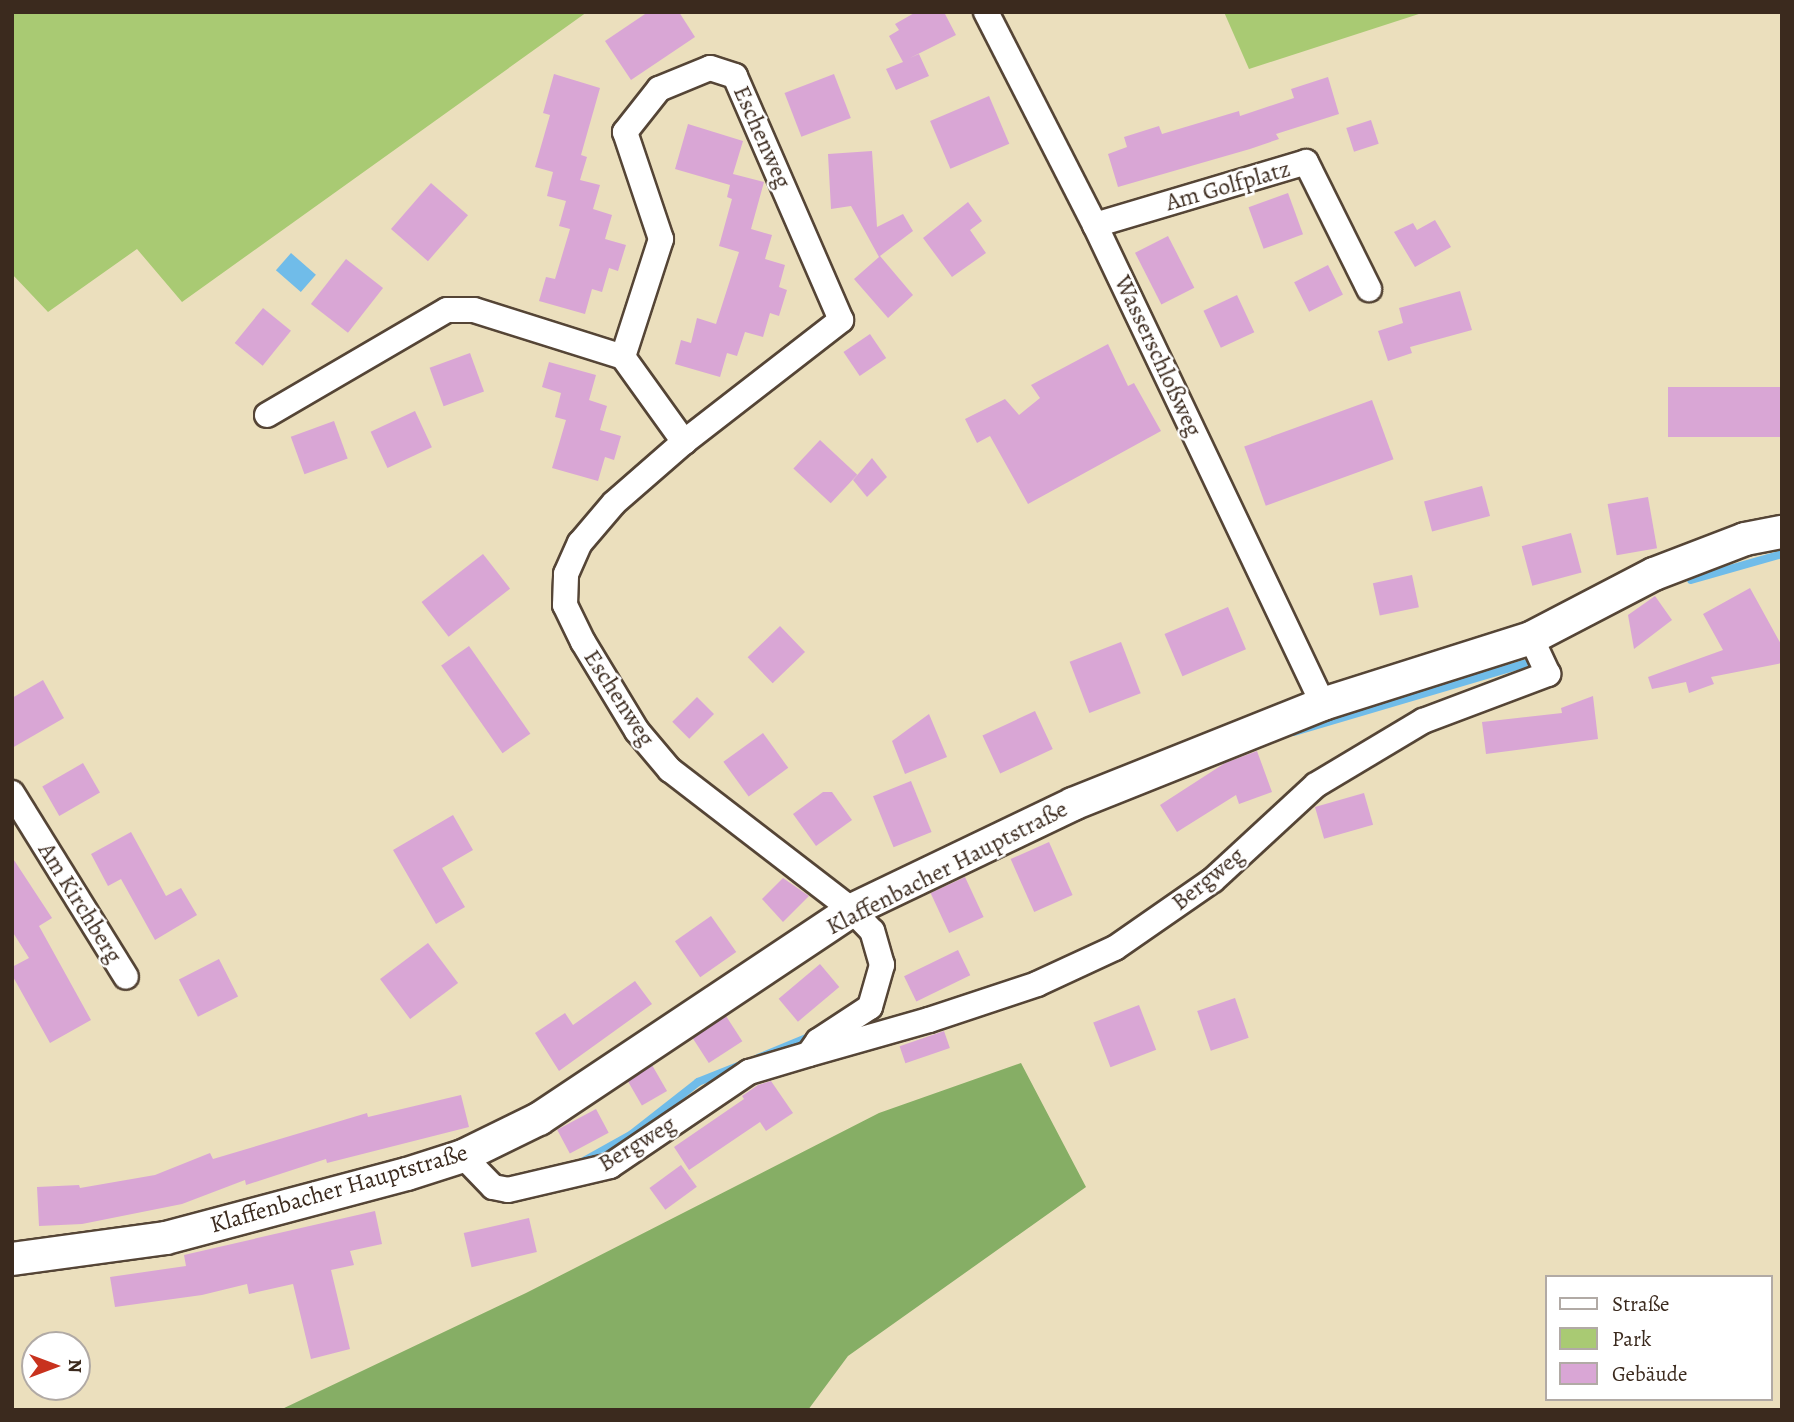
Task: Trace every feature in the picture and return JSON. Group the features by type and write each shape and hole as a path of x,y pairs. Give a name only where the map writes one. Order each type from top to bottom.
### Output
{"street":[{"name":"Wasserschloßweg","path":"985,12 1095,225 1323,704"},
{"name":"Eschenweg","path":"623,357 661,239 625,132 659,89 710,68 735,76 841,320 684,442 614,503 580,543 566,574 565,605 583,642 637,731 670,769 862,920"},
{"name":"Am Golfplatz","path":"1095,225 1306,162 1369,289"},
{"path":"267,415 447,310 474,310 623,357 684,442"},
{"name":"Klaffenbacher Hauptstraße","path":"12,1259 166,1238 407,1174 463,1156 538,1119 862,920 1073,804 1323,704 1531,638 1654,574 1745,539 1782,532"},
{"name":"Bergweg","path":"463,1156 493,1186 509,1190 610,1166 749,1072 929,1020 1037,984 1115,948 1213,880 1316,785 1423,721 1548,674 1531,638"},
{"name":"Am Kirchberg","path":"12,793 126,977"},
{"name":"Bergweg","path":"809,1054 818,1041 870,1007 882,965 862,920"}],"green space":[{"path":"12,12 587,12 182,302 137,249 48,312 12,274"},
{"path":"1224,12 1425,12 1249,69"},
{"path":"1021,1063 1086,1187 848,1356 808,1410 280,1410 526,1293 879,1113"}],"water":[{"path":"291,253 316,275 301,292 276,270"}],"building":[{"path":"648,12 679,12 695,37 631,80 605,41"},
{"path":"916,12 944,12 956,35 910,58 919,54 929,76 896,90 886,69 903,62 889,36 899,30 895,24"},
{"path":"554,74 600,88 581,155 587,157 580,180 600,185 593,209 612,215 605,239 626,245 618,271 609,268 602,292 592,289 585,314 539,301 546,277 555,279 570,229 559,226 566,201 547,196 553,172 535,167 550,115 543,113"},
{"path":"834,74 851,118 801,137 785,93"},
{"path":"1328,77 1339,114 1276,134 1279,139 1250,149 1118,187 1108,154 1127,147 1124,137 1159,126 1162,134 1239,111 1240,116 1294,98 1291,89"},
{"path":"989,96 1009,144 950,169 930,121"},
{"path":"1371,120 1379,144 1354,152 1346,128"},
{"path":"688,124 743,141 733,174 764,182 751,229 772,235 765,259 785,265 779,287 787,290 779,316 770,313 763,337 745,332 737,356 727,353 720,377 675,364 681,340 691,343 697,318 716,324 739,252 719,246 732,199 727,197 730,185 675,169"},
{"path":"872,151 877,227 903,214 913,231 880,256 913,295 888,318 854,279 879,257 851,206 831,209 828,154"},
{"path":"431,183 468,215 428,261 391,229"},
{"path":"1288,193 1303,234 1264,249 1249,207"},
{"path":"968,202 982,221 970,230 986,253 952,277 923,238"},
{"path":"1435,220 1451,247 1415,267 1394,232 1413,223 1417,230"},
{"path":"1168,236 1194,288 1161,304 1135,253"},
{"path":"346,259 383,288 348,333 311,304"},
{"path":"1328,265 1343,294 1309,312 1294,282"},
{"path":"1460,291 1472,330 1410,347 1412,353 1388,361 1378,331 1403,323 1399,308"},
{"path":"1237,295 1254,332 1221,348 1203,311"},
{"path":"263,308 291,331 263,366 235,343"},
{"path":"870,334 886,358 860,376 843,352"},
{"path":"1108,344 1128,386 1134,383 1161,431 1028,504 990,436 977,443 965,419 1005,399 1019,415 1040,398 1031,385"},
{"path":"470,353 484,392 444,406 430,368"},
{"path":"549,362 596,375 589,400 607,406 600,430 621,436 614,460 605,457 598,481 552,468 566,420 555,417 561,393 542,387"},
{"path":"1668,387 1782,387 1782,437 1668,437"},
{"path":"1372,400 1394,459 1266,506 1244,447"},
{"path":"415,411 432,447 387,468 371,432"},
{"path":"334,421 348,459 304,474 291,437"},
{"path":"820,440 857,475 831,503 793,469"},
{"path":"872,458 887,477 867,497 853,480"},
{"path":"1482,486 1490,516 1432,531 1424,502"},
{"path":"1648,497 1657,548 1617,555 1608,504"},
{"path":"1571,533 1582,573 1532,586 1522,546"},
{"path":"483,554 510,589 449,637 422,602"},
{"path":"1412,575 1419,607 1380,616 1373,583"},
{"path":"1750,588 1782,646 1782,663 1711,677 1714,684 1689,693 1686,682 1652,689 1648,677 1723,650 1703,614"},
{"path":"1655,596 1672,620 1634,649 1628,615"},
{"path":"1228,607 1246,649 1182,676 1164,634"},
{"path":"780,626 805,652 773,683 748,657"},
{"path":"1121,642 1141,693 1089,713 1070,662"},
{"path":"469,646 530,734 503,753 441,666"},
{"path":"43,680 64,718 12,748 12,698"},
{"path":"1593,696 1598,739 1486,754 1482,722 1562,713 1561,708"},
{"path":"697,697 714,714 689,739 672,722"},
{"path":"1035,711 1053,749 1000,774 982,736"},
{"path":"929,714 947,757 905,774 892,741"},
{"path":"763,733 788,768 749,797 723,762"},
{"path":"1257,751 1272,792 1239,804 1236,795 1177,832 1160,805 1225,763"},
{"path":"83,763 100,792 59,816 42,786"},
{"path":"911,781 932,832 894,847 873,796"},
{"path":"823,792 832,792 852,820 816,846 793,814"},
{"path":"1364,793 1373,825 1324,839 1315,807"},
{"path":"453,815 473,850 442,868 465,907 436,924 393,850"},
{"path":"131,832 166,896 181,888 197,915 155,940 121,879 108,886 91,854"},
{"path":"1049,842 1073,895 1034,912 1011,859"},
{"path":"12,857 52,918 39,926 91,1020 50,1043 12,975 12,967 29,958 12,931"},
{"path":"965,877 984,917 949,933 931,893"},
{"path":"783,878 809,896 783,922 762,899"},
{"path":"711,916 736,952 700,977 675,941"},
{"path":"428,943 458,983 410,1019 380,979"},
{"path":"958,950 970,975 916,1001 904,976"},
{"path":"219,959 238,996 198,1017 179,979"},
{"path":"820,964 839,987 798,1022 779,999"},
{"path":"635,981 652,1004 559,1071 535,1033 565,1013 573,1025"},
{"path":"1235,998 1249,1038 1211,1051 1197,1011"},
{"path":"1139,1005 1156,1050 1110,1067 1093,1023"},
{"path":"726,1016 742,1041 709,1063 692,1038"},
{"path":"944,1031 950,1048 905,1063 900,1046"},
{"path":"652,1065 667,1091 642,1105 627,1080"},
{"path":"771,1081 793,1113 766,1131 760,1122 689,1170 674,1147 744,1099 742,1096 758,1085"},
{"path":"461,1095 469,1127 327,1163 326,1159 246,1185 245,1180 182,1204 82,1224 39,1226 37,1187 79,1185 80,1188 155,1175 210,1153 213,1159 367,1113 368,1117"},
{"path":"596,1109 609,1133 570,1153 557,1130"},
{"path":"681,1165 697,1187 665,1210 649,1188"},
{"path":"375,1211 382,1244 350,1251 354,1265 331,1270 350,1349 311,1359 293,1284 249,1294 247,1284 202,1295 115,1307 110,1277 186,1266 184,1255"},
{"path":"529,1218 537,1252 472,1267 464,1233"}],"waterway":[{"path":"1691,580 1782,554"},
{"path":"1294,732 1524,664"},
{"path":"758,1058 809,1037"},
{"path":"582,1162 632,1134 698,1082 743,1064"}]}
